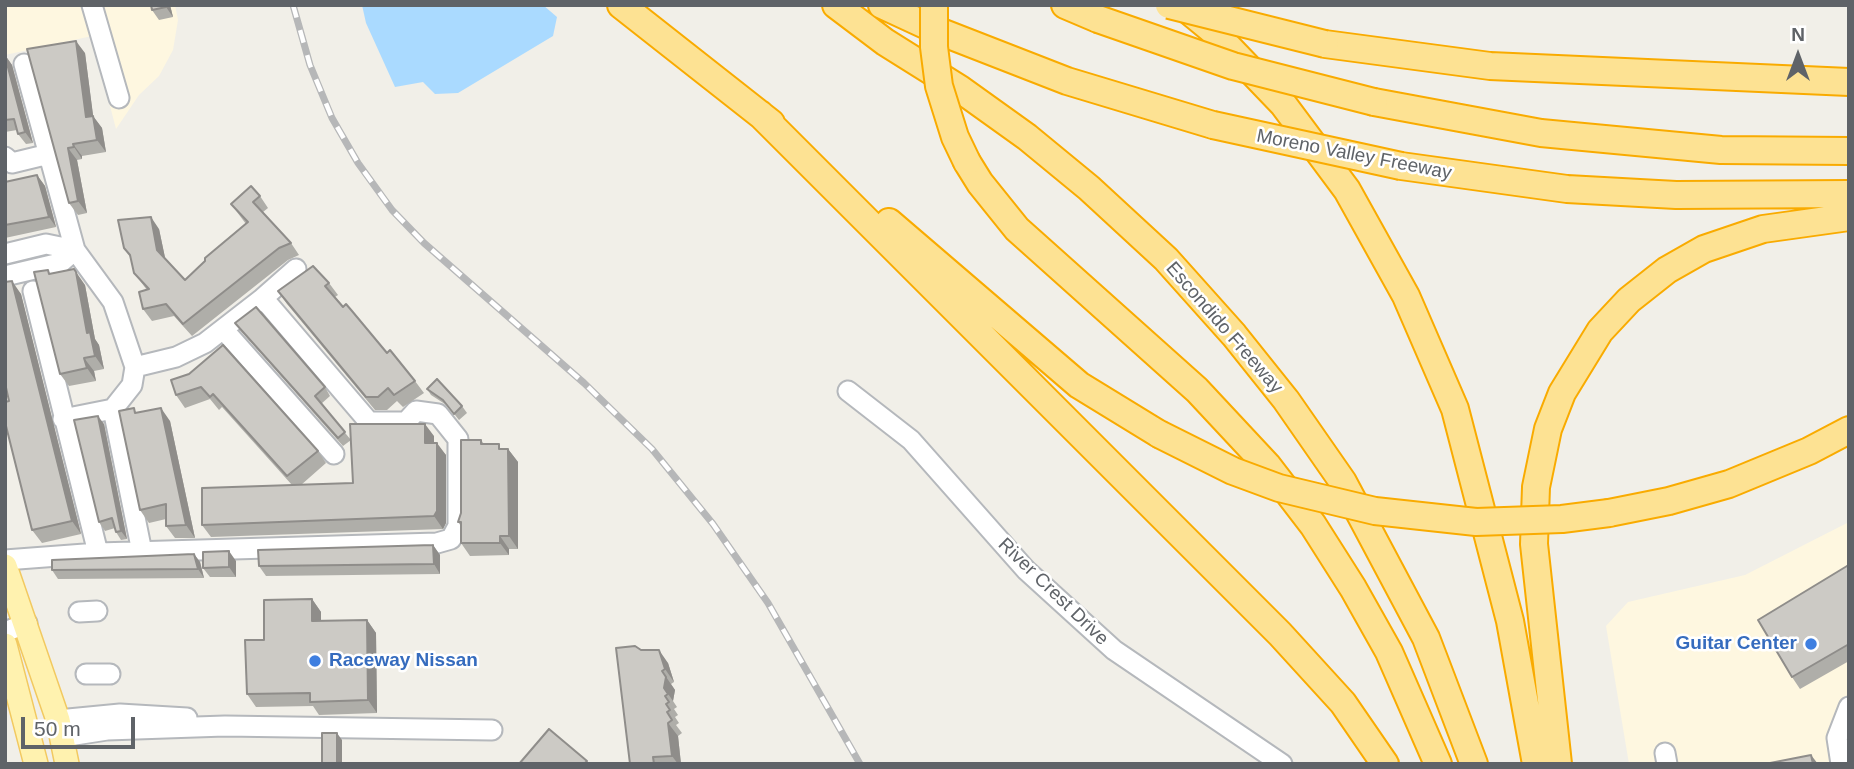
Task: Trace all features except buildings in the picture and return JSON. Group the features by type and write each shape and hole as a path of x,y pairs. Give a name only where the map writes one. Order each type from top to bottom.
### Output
{"highway":[{"path":"621,5 760,114 1061,370 1115,409 1159,434 1233,471 1279,488 1375,511 1476,522 1562,519 1669,501 1729,484 1809,451 1849,430"},
{"name":"Escondido Freeway","path":"836,5 885,43 960,89 1027,137 1089,188 1166,260 1234,335 1286,400 1343,482 1426,638 1475,764"},
{"name":"Moreno Valley Freeway","path":"882,5 936,30 1067,81 1213,125 1401,166 1540,186 1635,193 1777,196 1849,194"},
{"path":"934,5 934,47 939,86 955,137 980,183 1017,229 1197,390 1267,466 1313,525 1353,587 1389,652 1438,764"},
{"path":"1065,5 1233,66 1374,102 1542,133 1721,150 1849,151"},
{"path":"1168,5 1325,44 1490,66 1849,82"},
{"path":"1182,5 1211,29 1283,104 1347,190 1406,296 1455,409 1510,621 1536,764"},
{"path":"760,114 1280,634 1343,703 1385,764"},
{"path":"1558,764 1534,544 1536,487 1548,429 1562,393 1600,331 1629,300 1667,270 1704,249 1763,229 1849,217"}],"main road":[{"path":"5,566 27,623 60,729 67,764"},
{"path":"5,645 36,764"}],"street":[{"path":"93,5 119,98"},
{"path":"24,64 75,250 113,302 135,367 132,385 113,409 64,419"},
{"path":"5,157 12,163 49,155"},
{"path":"46,244 75,250 60,264 10,275 7,254 46,244"},
{"path":"135,367 176,357 205,343 296,269"},
{"path":"33,291 97,553"},
{"path":"5,559 97,553 437,543 451,539 458,526 458,439 438,414 416,411 406,422 369,422 263,298"},
{"path":"223,329 334,454"},
{"name":"River Crest Drive","path":"848,391 911,440 1026,569 1114,650 1283,764"},
{"path":"113,409 142,552"},
{"path":"5,632 27,623"},
{"path":"86,674 110,674"},
{"path":"1841,764 1837,738 1849,707"},
{"path":"60,729 225,726 492,730"}],"shaded area":[{"path":"5,5 175,5 178,20 173,50 159,76 139,95 116,129 92,36 5,55"},
{"path":"1849,522 1849,764 1629,764 1606,626 1628,602 1745,575"}],"water":[{"path":"362,5 543,5 557,17 553,36 458,93 435,94 423,82 395,87 366,23"}],"railway":[{"path":"293,5 310,65 332,118 358,163 392,210 424,243 584,383 652,449 713,524 768,603 860,764"}],"place":[{"name":"Guitar Center","path":"1811,644"},
{"name":"Raceway Nissan","path":"315,661"}]}
